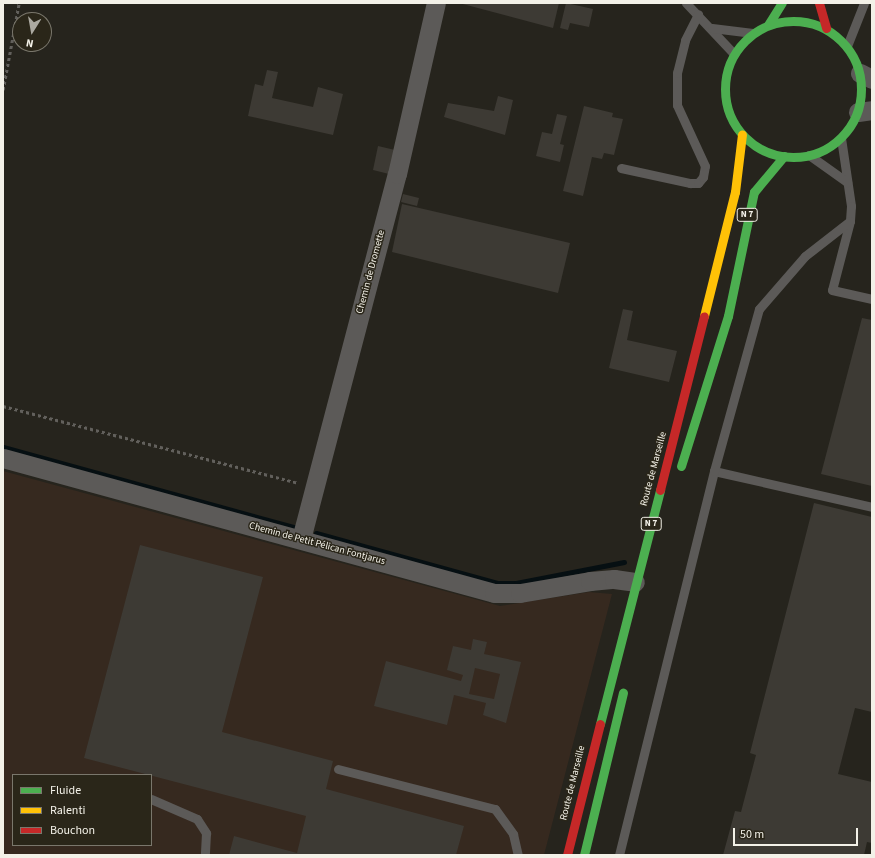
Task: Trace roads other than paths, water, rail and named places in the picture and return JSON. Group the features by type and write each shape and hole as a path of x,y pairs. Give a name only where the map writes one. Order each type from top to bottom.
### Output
{"main road":[{"path":"768,25 782,3"},
{"path":"819,3 826,28"},
{"path":"787,20 807,22 826,28 847,46 866,76 862,93 865,111 841,138 826,149 809,155 784,156 764,150 742,134 734,122 725,95 727,74 734,54 753,33 768,25 787,20"},
{"name":"Route de Marseille","path":"567,855 735,192 742,134"},
{"name":"N 7","path":"679,472 728,316 739,249 754,192 764,178 784,156"},
{"path":"584,855 625,684"}],"street":[{"name":"Chemin de Dromette","path":"301,539 397,174 436,3"},
{"name":"Chemin de Petit Pélican Fontjarus","path":"3,458 494,592 520,592 590,581 614,579 635,582"}],"lane":[{"path":"686,3 712,28 734,54"},
{"path":"847,46 864,3"},
{"path":"621,168 690,183 698,183 703,177 705,166 677,105 677,73 683,46 698,14"},
{"path":"712,28 753,33"},
{"path":"841,138 847,182 850,221 832,290 872,299"},
{"path":"809,155 847,182"},
{"path":"619,855 714,471 759,309 805,256 850,221"},
{"path":"714,471 872,507"},
{"path":"338,769 496,809 513,834 518,855"},
{"path":"152,800 197,819 206,833 205,855"}],"waterway":[{"path":"3,447 294,527"},
{"path":"316,533 497,583 516,583 624,562"}]}
